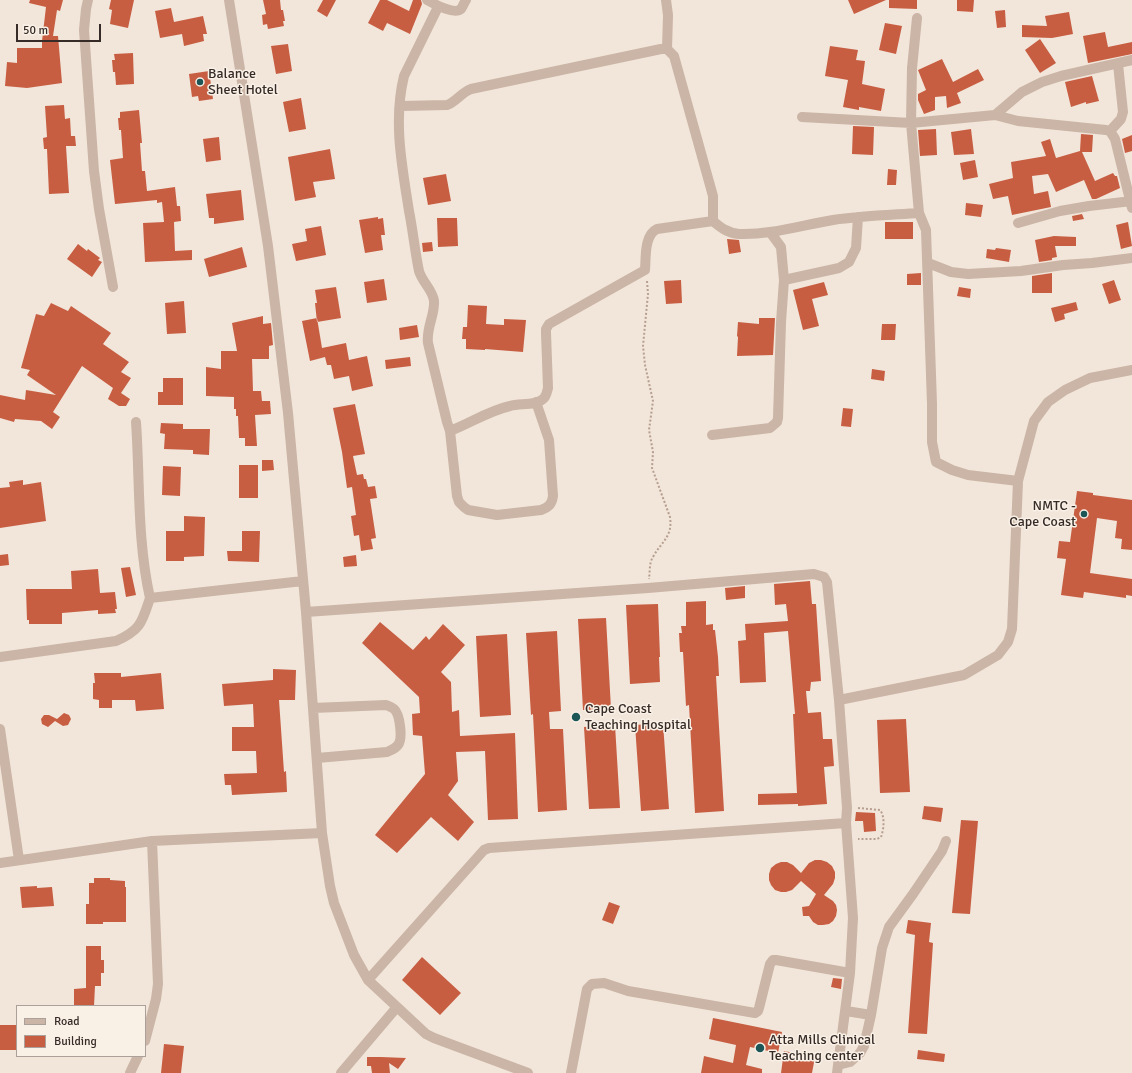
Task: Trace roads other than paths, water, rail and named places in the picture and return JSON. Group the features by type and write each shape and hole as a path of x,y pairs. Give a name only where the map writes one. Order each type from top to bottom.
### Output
{"street":[{"path":"88,0 84,30 94,171 99,209 114,287"},
{"path":"229,0 268,246 288,413 306,612 322,833 334,903 354,955 368,980 426,1034 528,1073"},
{"path":"427,0 438,6 455,11 459,10 466,0"},
{"path":"666,0 668,15 667,49"},
{"path":"438,6 404,76 401,88 398,129 400,151 420,273 434,301 428,329 428,343 450,431 457,496 459,502 468,510 497,514 541,510 548,507 552,502 553,496 549,440 536,402"},
{"path":"917,18 912,68 911,123 919,213 926,227 932,442 936,462 952,470 968,475 1018,481"},
{"path":"400,106 452,104 471,89 667,49 674,56 713,196 713,221"},
{"path":"995,115 1022,92 1042,82 1061,76 1132,60"},
{"path":"1110,131 1121,119 1123,112 1118,64"},
{"path":"802,117 911,123 995,115 1018,121 1110,131"},
{"path":"1018,223 1060,211 1089,206 1131,204 1115,139 1110,131"},
{"path":"450,431 496,410 536,402 543,399 548,388 546,329 549,324 645,270 649,234 656,229 713,221 727,232 739,234 770,232 826,221 858,217 919,213"},
{"path":"784,280 839,268 849,262 856,248 858,217"},
{"path":"712,435 770,428 777,422 784,280 781,247 770,232"},
{"path":"928,263 951,272 968,274 1020,271 1132,258"},
{"path":"839,700 964,675 998,655 1008,642 1012,629 1018,481 1034,421 1048,402 1065,390 1090,378 1132,370"},
{"path":"0,657 116,641 128,635 137,628 143,620 150,598 144,574 138,483 136,422"},
{"path":"306,612 648,588 814,574 824,577 828,582 839,700 847,808 847,839 854,910 850,973 838,1069"},
{"path":"150,598 303,581"},
{"path":"313,708 386,705 394,709 399,716 400,740 398,745 393,750 387,752 317,758"},
{"path":"0,729 19,860"},
{"path":"368,980 484,850 489,848 846,822"},
{"path":"0,863 152,842 322,833"},
{"path":"838,1069 860,1054 864,1046 871,1015 882,948 889,927 918,888 942,851 946,841"},
{"path":"146,1037 156,999 158,984 152,842"},
{"path":"571,1073 587,989 592,984 604,983 628,991 755,1013 758,1012 770,964 773,960 850,973"},
{"path":"341,1073 397,1007"},
{"path":"846,1011 871,1015"},
{"path":"130,1073 138,1057"}],"place":[{"name":"Balance Sheet Hotel","path":"200,82"},
{"name":"NMTC - Cape Coast","path":"1084,514"},
{"name":"Cape Coast Teaching Hospital","path":"576,717"},
{"name":"Atta Mills Clinical Teaching center","path":"760,1048"}]}
